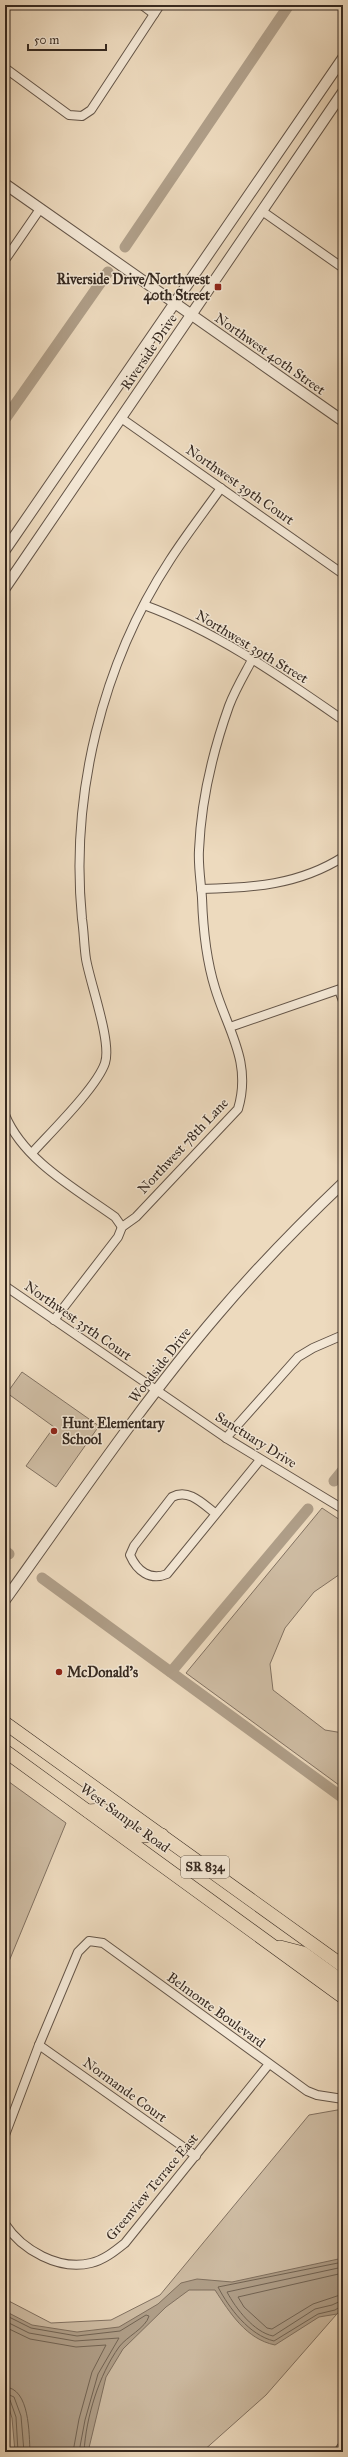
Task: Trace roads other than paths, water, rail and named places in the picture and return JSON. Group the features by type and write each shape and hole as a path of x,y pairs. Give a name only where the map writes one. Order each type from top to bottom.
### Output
{"main road":[{"name":"West Sample Road","path":"5,1723 343,1966"},
{"name":"West Sample Road","path":"5,1751 343,1997"},
{"path":"88,1811 103,1810 140,1836 162,1836"},
{"path":"274,1946 303,1953 343,1982"}],"street":[{"path":"142,5 154,14"},
{"path":"5,68 69,115 82,116 91,110 160,5"},
{"name":"Riverside Drive","path":"5,550 343,58"},
{"name":"Riverside Drive","path":"5,588 343,92"},
{"name":"Northwest 40th Street","path":"5,184 343,422"},
{"path":"5,260 40,209"},
{"path":"262,211 343,268"},
{"name":"Northwest 39th Court","path":"121,418 343,574"},
{"path":"32,1153 98,1079 106,1061 106,1044 86,959 80,892 80,842 87,778 101,712 119,660 144,605 170,560 221,488"},
{"name":"Northwest 39th Street","path":"144,605 171,614 252,660 343,720"},
{"name":"Northwest 78th Lane","path":"54,1320 118,1237 122,1227 136,1217 238,1109 244,1091 244,1071 230,1027 215,988 204,936 199,851 206,794 230,704 252,660"},
{"path":"202,889 272,886 311,873 343,857"},
{"path":"230,1027 341,989 343,1001"},
{"path":"5,1115 10,1126 32,1153 53,1173 114,1217 122,1227"},
{"name":"Woodside Drive","path":"5,1600 156,1390 218,1314 276,1248 343,1183"},
{"name":"Northwest 35th Court","path":"5,1286 156,1390"},
{"path":"226,1438 298,1357 312,1348 343,1335"},
{"name":"Sanctuary Drive","path":"156,1390 260,1460 343,1510"},
{"path":"216,1514 190,1494 180,1493 172,1497 134,1546 130,1555 135,1565 149,1576 157,1578 167,1574 216,1514 260,1460"},
{"name":"Belmonte Boulevard","path":"39,2045 78,1952 89,1941 103,1944 307,2091 329,2098 343,2099"},
{"path":"5,2135 39,2045"},
{"name":"Normande Court","path":"39,2045 196,2156"},
{"name":"Greenview Terrace East","path":"5,2224 11,2233 25,2245 48,2260 67,2263 90,2263 110,2255 125,2243 269,2064"},
{"path":"329,2098 343,2092"},
{"path":"338,2452 343,2445"}],"water":[{"path":"343,2258 343,2307 337,2314 319,2317 275,2345 265,2342 247,2331 233,2316 215,2290 189,2290 166,2307 123,2349 106,2377 88,2452 15,2452 12,2418 5,2396 5,2311 32,2325 77,2332 119,2327 158,2304 181,2283 197,2279 232,2282"}],"waterway":[{"path":"125,247 289,5"},
{"path":"5,419 108,272"},
{"path":"334,1481 343,1470"},
{"path":"171,1672 308,1509"},
{"path":"5,1551 9,1554"},
{"path":"42,1578 343,1798"}],"place":[{"name":"Riverside Drive/Northwest 40th Street","path":"218,287"},
{"name":"Hunt Elementary School","path":"54,1431"},
{"name":"McDonald's","path":"59,1672"}]}
